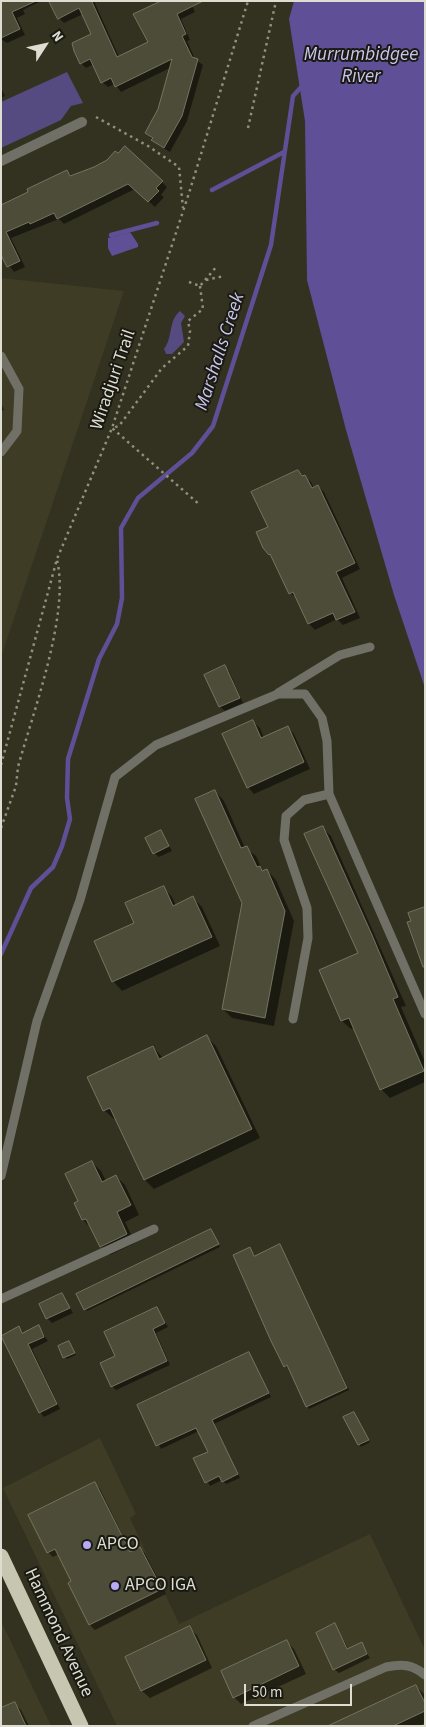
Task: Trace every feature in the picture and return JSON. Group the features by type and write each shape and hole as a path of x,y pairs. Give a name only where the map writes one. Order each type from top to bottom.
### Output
{"highway":[{"name":"Hammond Avenue","path":"1,1556 82,1726"}],"street":[{"path":"1,161 82,122"}],"lane":[{"path":"1,356 19,389 17,430 1,452"},
{"path":"1,1176 37,1021 80,900 115,777 156,745 278,694 340,655 370,648"},
{"path":"278,694 305,694 322,718 327,741 329,794 425,1014"},
{"path":"293,1019 308,938 307,908 284,840 286,816 304,800 329,794"},
{"path":"1,1299 154,1229"},
{"path":"253,1726 386,1667 401,1664 415,1666 425,1675"}],"path":[{"name":"Wiradjuri Trail","path":"1,765 57,560 112,428 184,209 248,1"},
{"path":"248,128 276,1"},
{"path":"96,117 148,146 179,167 184,209"},
{"path":"112,428 119,426 162,368 188,346 190,331 188,321 203,309 200,286 217,266"},
{"path":"205,280 224,276"},
{"path":"189,282 200,286"},
{"path":"112,428 200,505"},
{"path":"1,828 16,786 18,767 56,626 61,591 57,560"}],"shaded area":[{"path":"67,72 83,103 71,106 61,120 1,148 1,102"},
{"path":"1,278 124,291 1,657"},
{"path":"180,311 185,316 181,323 184,342 172,354 166,354 164,349 169,340 176,315"},
{"path":"100,1438 136,1514 130,1518 179,1624 370,1534 425,1650 425,1726 117,1726 3,1488"},
{"path":"1,1621 51,1726 1,1726"}],"water":[{"name":"Murrumbidgee River","path":"294,1 425,1 425,688 394,595 346,430 307,280 305,121 289,19"},
{"path":"130,232 138,247 112,256 108,248 108,238"}],"building":[{"path":"1,1 36,1 12,12 20,29 1,38"},
{"path":"49,1 94,1 92,2 117,57 148,42 133,14 161,1 203,1 177,14 186,34 182,36 192,57 198,59 182,116 164,148 151,140 153,138 145,133 158,109 172,59 115,87 111,78 101,83 90,59 80,64 74,51 72,43 91,34 79,8 58,19"},
{"path":"125,146 163,181 156,188 159,191 148,202 128,184 57,219 54,213 6,232 20,261 7,267 1,255 1,205 28,192 27,189 67,170 70,176 94,167 107,160 115,151 118,153"},
{"path":"298,470 302,476 305,475 312,488 318,485 355,563 336,572 355,612 336,620 333,613 308,624 293,592 289,594 270,554 263,548 256,532 268,527 251,492"},
{"path":"225,665 240,698 219,707 204,675"},
{"path":"253,720 261,738 288,726 304,762 247,788 222,734"},
{"path":"215,790 241,848 247,846 257,867 260,866 262,871 267,869 285,911 265,1018 222,1009 242,903 195,799"},
{"path":"323,826 398,997 393,999 424,1071 380,1090 349,1018 341,1021 319,970 358,953 304,834"},
{"path":"161,830 169,846 153,854 145,838"},
{"path":"164,886 173,906 193,896 212,937 112,982 94,941 134,923 125,903"},
{"path":"425,907 425,967 423,967 407,922 411,921 408,913"},
{"path":"207,1035 252,1129 144,1180 110,1108 103,1111 87,1077 153,1046 159,1059"},
{"path":"92,1161 102,1182 116,1175 131,1205 117,1212 127,1234 100,1247 86,1219 82,1220 74,1203 78,1201 65,1174"},
{"path":"211,1229 219,1244 84,1310 76,1294"},
{"path":"280,1244 347,1388 306,1407 287,1365 284,1367 271,1341 233,1255 250,1247 254,1256"},
{"path":"62,1293 70,1308 46,1319 39,1304"},
{"path":"157,1307 165,1323 153,1329 167,1361 111,1387 100,1363 115,1356 104,1332"},
{"path":"39,1325 44,1337 28,1344 57,1404 39,1413 1,1336 19,1326 22,1333"},
{"path":"69,1341 75,1353 63,1358 58,1346"},
{"path":"249,1352 269,1393 212,1420 238,1474 222,1482 219,1476 205,1483 193,1458 208,1452 196,1428 156,1446 137,1405"},
{"path":"354,1412 369,1440 358,1445 343,1417"},
{"path":"95,1482 130,1552 140,1547 162,1589 89,1625 68,1583 71,1581 55,1549 47,1553 28,1515"},
{"path":"335,1623 347,1649 362,1642 367,1654 333,1670 316,1633"},
{"path":"190,1626 206,1660 141,1691 125,1657"},
{"path":"287,1640 299,1666 233,1698 221,1671"},
{"path":"416,1685 425,1703 425,1711 393,1726 328,1726"},
{"path":"15,1702 26,1726 1,1726 1,1708"}],"waterway":[{"name":"Marshalls Creek","path":"1,954 31,888 53,867 70,819 67,798 68,759 99,659 117,624 122,598 121,528 138,498 192,453 213,426 271,245 293,96 303,85"},
{"path":"212,190 284,152"},
{"path":"111,235 157,223"}],"place":[{"name":"APCO","path":"87,1545"},
{"name":"APCO IGA","path":"115,1586"}]}
